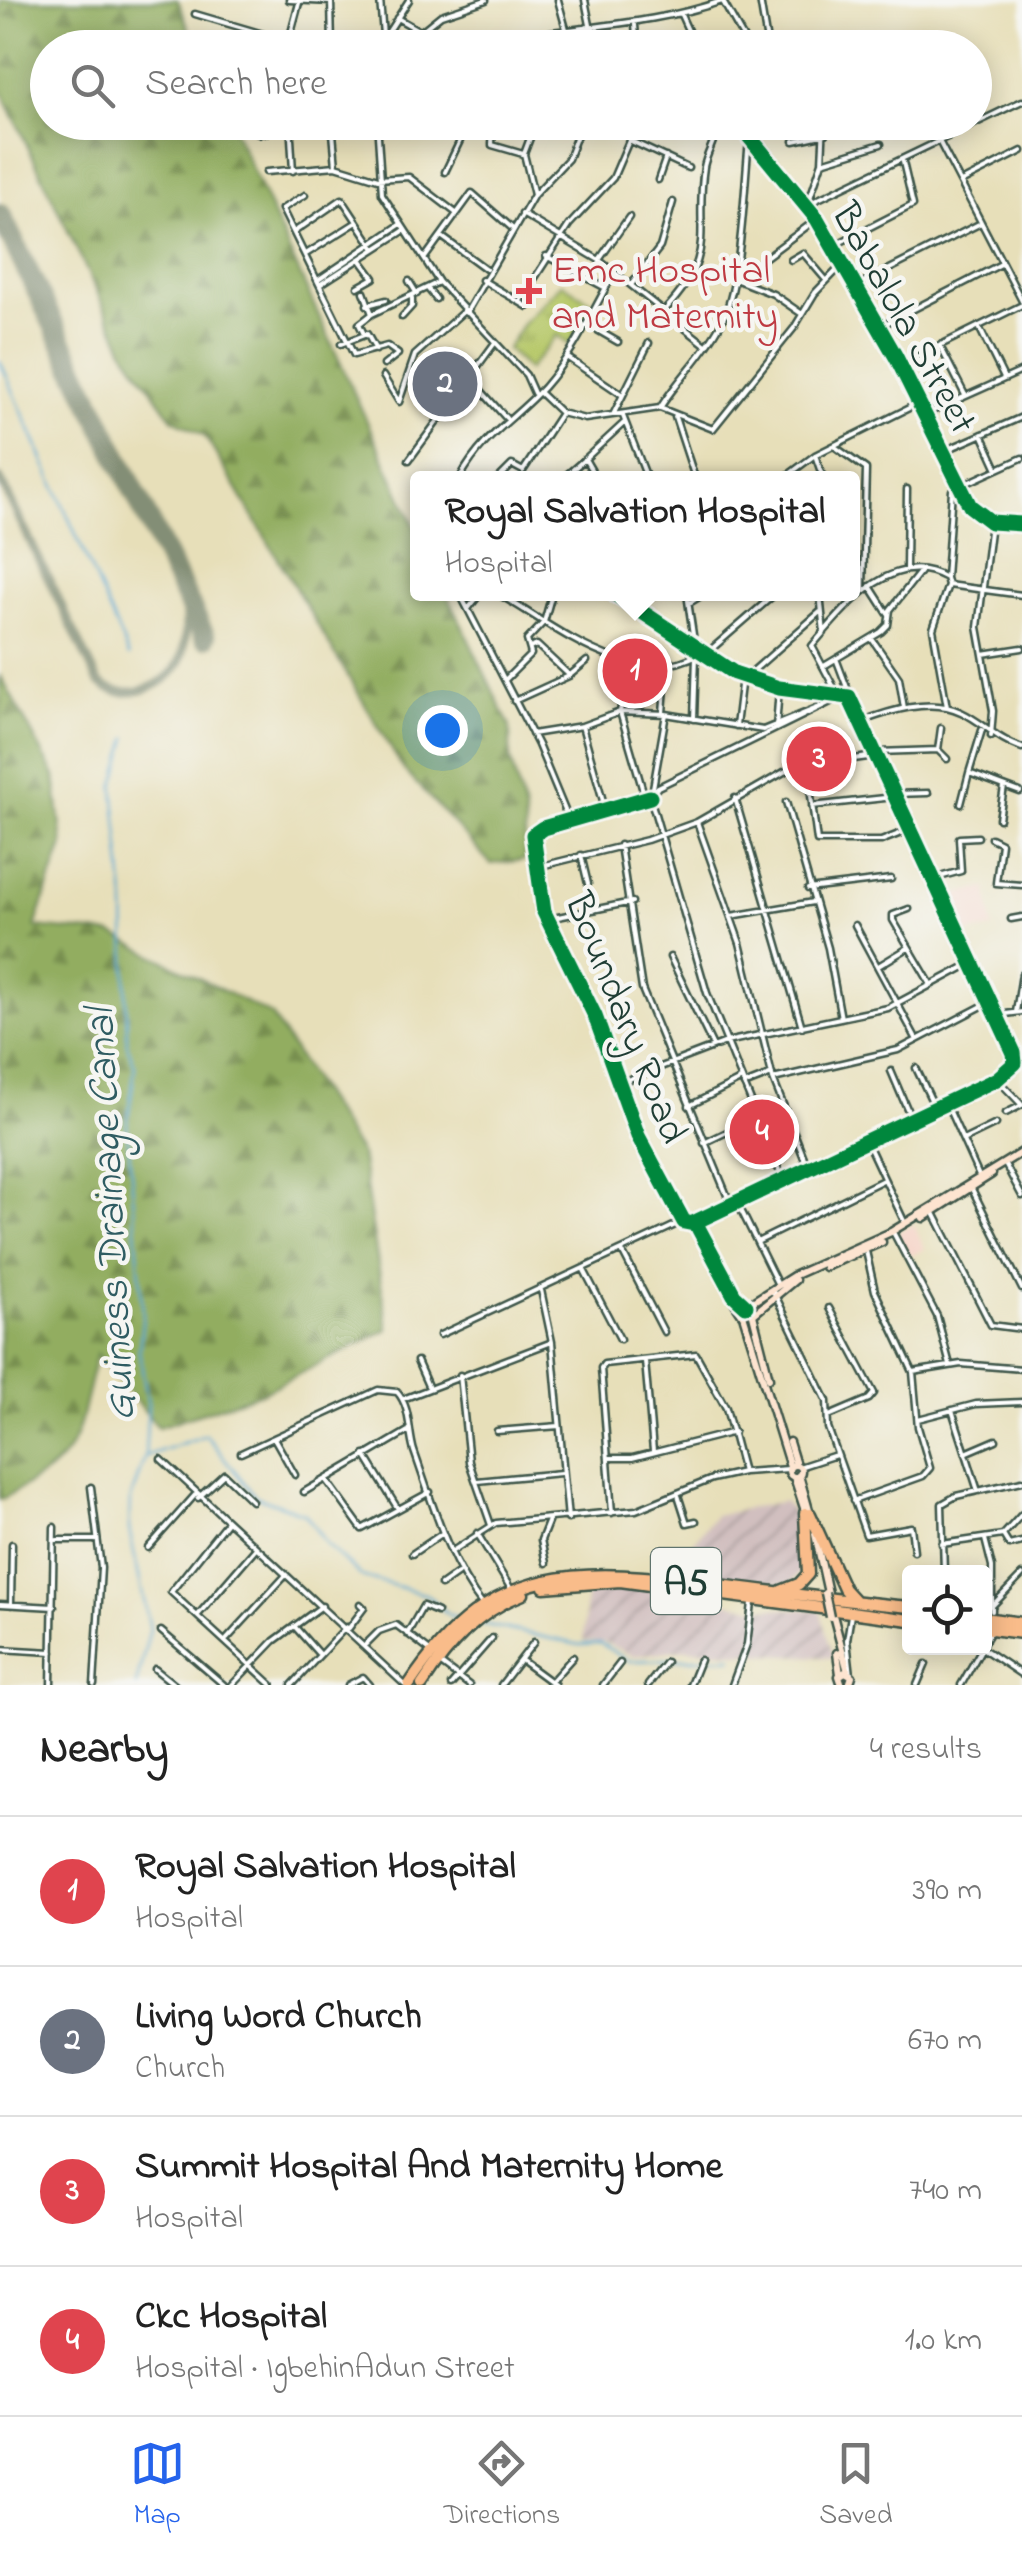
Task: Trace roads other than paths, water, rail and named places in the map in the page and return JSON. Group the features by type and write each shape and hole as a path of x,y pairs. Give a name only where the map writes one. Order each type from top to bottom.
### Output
{"highway":[{"path":"775,1592 796,1586 808,1574 808,1514"},
{"path":"808,1514 854,1606"},
{"name":"A5","path":"407,1685 484,1607 512,1592 564,1575 593,1573 775,1592 902,1618"},
{"name":"A5","path":"471,1620 516,1597 579,1581 620,1581 753,1599 902,1607"},
{"path":"992,1612 1022,1623"},
{"path":"992,1629 1022,1633"},
{"name":"A5","path":"422,1685 435,1657"}],"street":[{"path":"289,0 331,1 332,30"},
{"path":"380,0 383,30"},
{"path":"387,30 409,0"},
{"path":"397,18 418,30 441,14 486,0"},
{"path":"558,0 566,30"},
{"path":"585,0 588,30"},
{"path":"570,30 635,25 681,16 722,0 738,30"},
{"path":"760,0 765,30"},
{"path":"290,30 298,3"},
{"path":"195,14 244,30"},
{"path":"681,16 688,30"},
{"path":"635,25 636,30"},
{"path":"992,116 1022,101"},
{"path":"291,140 293,171"},
{"path":"334,140 336,166"},
{"path":"377,140 382,194 439,282 465,312 537,392 561,412 585,419 624,419"},
{"path":"445,172 460,140"},
{"path":"492,140 492,144 524,154"},
{"path":"529,140 524,154 534,196"},
{"path":"383,376 399,402 416,356 465,312 512,229 534,196 568,159 575,140"},
{"path":"665,310 684,290 700,261 705,232 704,172 713,140"},
{"path":"570,471 624,419 660,408 721,324 740,239 749,140"},
{"name":"Babalola Street","path":"751,140 808,204 900,365 959,487 970,506 991,522"},
{"path":"808,204 825,140"},
{"path":"808,204 944,140"},
{"path":"520,301 546,256 613,178 631,141 688,168"},
{"path":"900,365 1022,303 940,142"},
{"path":"822,162 880,144"},
{"path":"961,182 1022,151"},
{"path":"658,180 666,157"},
{"path":"833,246 913,204 903,162"},
{"path":"266,172 336,166 378,178 408,176 456,213"},
{"path":"424,258 472,194 512,229"},
{"path":"305,195 282,208 344,343 355,356 387,346 398,354 384,364"},
{"path":"294,232 342,199 373,247"},
{"path":"631,285 660,247 673,202"},
{"path":"522,214 598,260 706,345"},
{"path":"598,260 629,216"},
{"path":"762,260 817,219"},
{"path":"306,255 357,222"},
{"path":"347,264 360,259 401,224"},
{"path":"856,286 980,224"},
{"path":"319,282 405,230"},
{"path":"441,236 488,270"},
{"path":"791,260 803,253 826,280"},
{"path":"546,256 606,288"},
{"path":"358,287 374,278 360,259"},
{"path":"660,408 708,429 716,427 826,280 843,264"},
{"path":"879,327 1001,264"},
{"path":"465,471 506,418 568,358 614,273"},
{"path":"732,278 773,294 802,314"},
{"path":"482,280 528,307"},
{"path":"402,317 415,296 409,281"},
{"path":"376,350 359,324 439,282"},
{"path":"428,289 436,299"},
{"path":"364,292 372,314"},
{"path":"368,305 386,300"},
{"path":"588,324 618,342"},
{"path":"979,326 1004,378"},
{"path":"344,343 364,334"},
{"path":"612,416 649,343"},
{"path":"409,460 494,344"},
{"path":"940,346 966,396"},
{"path":"568,358 620,394"},
{"path":"925,414 1022,371"},
{"path":"469,376 506,418"},
{"path":"793,471 814,454 920,403"},
{"path":"523,471 561,412"},
{"path":"674,415 693,471"},
{"path":"943,452 1022,417"},
{"path":"624,419 644,471"},
{"path":"982,434 998,469"},
{"path":"834,446 866,468 864,590"},
{"path":"814,454 821,471"},
{"path":"584,458 592,471"},
{"path":"947,707 933,629 948,585 951,492 1022,458"},
{"path":"906,569 907,489"},
{"path":"991,736 993,711 978,627 986,590 991,522 1022,524"},
{"path":"860,594 906,569 946,578"},
{"path":"888,614 922,570"},
{"path":"948,585 1022,595"},
{"path":"824,666 888,625 888,614 870,586"},
{"path":"464,601 532,734 568,820"},
{"path":"468,609 474,601"},
{"path":"510,601 583,646 628,662 670,664 699,653 766,601"},
{"path":"504,680 527,660 527,640 544,622 550,601"},
{"path":"625,601 699,653 744,677 780,688 844,698"},
{"path":"820,601 824,633"},
{"path":"440,1335 684,1222 694,1224 998,1079 1018,1058 860,722 812,646 854,601"},
{"path":"691,602 699,653 694,719"},
{"path":"736,728 744,677 820,612"},
{"path":"872,638 898,678 904,708"},
{"path":"530,648 537,645 569,676"},
{"path":"983,654 1022,648"},
{"path":"814,711 844,698 850,688 837,660"},
{"path":"514,701 569,676 587,661"},
{"path":"628,662 620,712 649,795 690,939 726,1042 783,1180"},
{"path":"649,795 665,714 665,688"},
{"path":"532,734 582,726 620,712 665,714 736,728 776,729 780,688"},
{"path":"814,711 844,698"},
{"path":"860,722 904,708 947,707 991,736 1022,748"},
{"name":"Boundary Road","path":"684,1222 638,1136 603,1035 547,919 536,867 534,832 649,795 814,711"},
{"path":"582,726 606,809"},
{"path":"938,750 942,728"},
{"path":"961,804 982,728"},
{"path":"536,867 697,822 735,798 806,765 874,754 938,750 947,759"},
{"path":"806,765 814,834 820,842 881,841 909,830"},
{"path":"969,773 1020,792"},
{"path":"999,819 1004,786"},
{"path":"812,806 928,793"},
{"path":"735,798 802,1028"},
{"path":"786,802 828,948 841,1018"},
{"path":"697,822 731,916 772,1076 808,1168"},
{"path":"932,879 962,870 959,838 978,836"},
{"path":"991,838 1001,843 996,884 1022,886"},
{"path":"620,845 632,902 642,990 704,1143 757,1242 826,1401 836,1455 866,1534 874,1537 911,1526 914,1551"},
{"path":"581,855 588,884"},
{"path":"808,888 891,880"},
{"path":"547,919 632,902"},
{"path":"731,916 813,902"},
{"path":"908,908 892,917 931,984"},
{"path":"1011,919 1022,918"},
{"path":"855,925 880,965 917,1040"},
{"path":"880,965 908,948"},
{"path":"670,958 713,1046"},
{"path":"617,1083 726,1042 802,1028 899,1002 972,963"},
{"path":"996,1016 1019,1012 1022,974"},
{"path":"689,1106 743,1082 898,1050 990,1003"},
{"path":"916,1068 935,1108"},
{"path":"891,1072 912,1119"},
{"path":"998,1079 1022,1105 1006,1113"},
{"path":"946,1103 979,1176"},
{"path":"704,1143 758,1117"},
{"path":"963,1140 996,1124"},
{"path":"866,1140 905,1223"},
{"path":"744,1310 776,1289 894,1234 933,1212 979,1176 1022,1154"},
{"path":"862,1250 1022,1154"},
{"path":"1006,1166 1022,1196"},
{"path":"757,1242 883,1180"},
{"path":"967,1188 1022,1289"},
{"path":"933,1212 991,1325 1022,1329"},
{"path":"694,1224 744,1310 808,1514 849,1679"},
{"path":"894,1234 937,1316 950,1365"},
{"path":"852,1500 928,1473 930,1463 918,1419 913,1372 875,1292 862,1250"},
{"path":"622,1251 664,1332"},
{"path":"584,1270 620,1338"},
{"path":"753,1314 776,1289"},
{"path":"540,1290 552,1342 568,1518"},
{"path":"829,1308 874,1393 869,1399 829,1416"},
{"path":"744,1310 753,1314"},
{"path":"753,1314 794,1470"},
{"path":"403,1399 428,1386 552,1342"},
{"path":"612,1513 602,1366 696,1354 726,1408 743,1472"},
{"path":"418,1361 428,1386"},
{"path":"644,1361 653,1453"},
{"path":"913,1372 950,1365 1022,1369"},
{"path":"460,1374 467,1452 492,1526"},
{"path":"241,1453 378,1390 392,1390 403,1399 408,1432 458,1573 484,1607"},
{"path":"918,1419 951,1408 1022,1402"},
{"path":"951,1408 978,1491"},
{"path":"497,1431 559,1426"},
{"path":"304,1492 408,1432"},
{"path":"608,1458 717,1440 734,1432"},
{"path":"274,1438 295,1476"},
{"path":"717,1440 737,1444"},
{"path":"968,1452 996,1440"},
{"path":"365,1455 398,1510"},
{"path":"450,1553 492,1526 612,1513 743,1472 794,1470 836,1455"},
{"path":"160,1459 407,1685"},
{"path":"477,1481 563,1472"},
{"path":"148,1548 196,1496 224,1474 252,1501"},
{"path":"326,1478 359,1529 430,1492"},
{"path":"944,1565 942,1504 1022,1481"},
{"path":"91,1487 99,1540 94,1685"},
{"path":"678,1495 688,1523 696,1520"},
{"path":"942,1544 1003,1535 1022,1514"},
{"path":"546,1564 541,1540 549,1520"},
{"path":"226,1523 170,1589 272,1685"},
{"path":"51,1685 57,1540 54,1527"},
{"path":"412,1554 443,1533"},
{"path":"477,1533 512,1592"},
{"path":"1003,1535 1009,1545 1022,1542"},
{"path":"985,1539 987,1565"},
{"path":"57,1540 99,1540"},
{"path":"10,1605 12,1544"},
{"path":"198,1615 256,1548"},
{"path":"440,1585 458,1573"},
{"path":"227,1640 286,1575"},
{"path":"992,1609 1022,1575"},
{"path":"732,1685 745,1654 753,1599"},
{"path":"0,1604 54,1606"},
{"path":"292,1685 364,1608 360,1604"},
{"path":"232,1685 251,1663 322,1606"},
{"path":"407,1634 423,1606 437,1612"},
{"path":"849,1679 847,1640 854,1606"},
{"path":"366,1644 379,1631 396,1624 469,1685"},
{"path":"295,1627 319,1654"},
{"path":"160,1631 223,1685"},
{"path":"451,1685 492,1638"},
{"path":"501,1685 534,1642"},
{"path":"0,1649 52,1652"},
{"path":"992,1653 1022,1676"},
{"path":"961,1685 978,1655"},
{"path":"521,1660 552,1684 573,1657"},
{"path":"690,1685 700,1660"},
{"path":"648,1685 666,1662"},
{"path":"603,1685 620,1664"},
{"path":"917,1685 926,1664"},
{"path":"155,1669 175,1685"},
{"path":"348,1685 363,1677 370,1685"},
{"path":"842,1685 849,1679"}],"waterway":[{"path":"0,361 129,656"},
{"name":"Guiness Drainage Canal","path":"128,738 114,788 125,900 127,1045 135,1066 127,1126 143,1313 139,1351 148,1404 145,1456 130,1501 129,1529 150,1629 136,1685"},
{"path":"146,1456 206,1435 255,1496 305,1514 327,1545 361,1576 427,1595 449,1615 461,1618"},
{"path":"478,1623 580,1645 600,1643 628,1661 733,1657"}],"place":[{"name":"Emc Hospital and Maternity","path":"529,291"},
{"name":"Living Word Church","path":"445,384"},
{"name":"Royal Salvation Hospital","path":"635,671"},
{"name":"Summit Hospital And Maternity Home","path":"819,759"},
{"name":"Ckc Hospital","path":"762,1132"}]}
